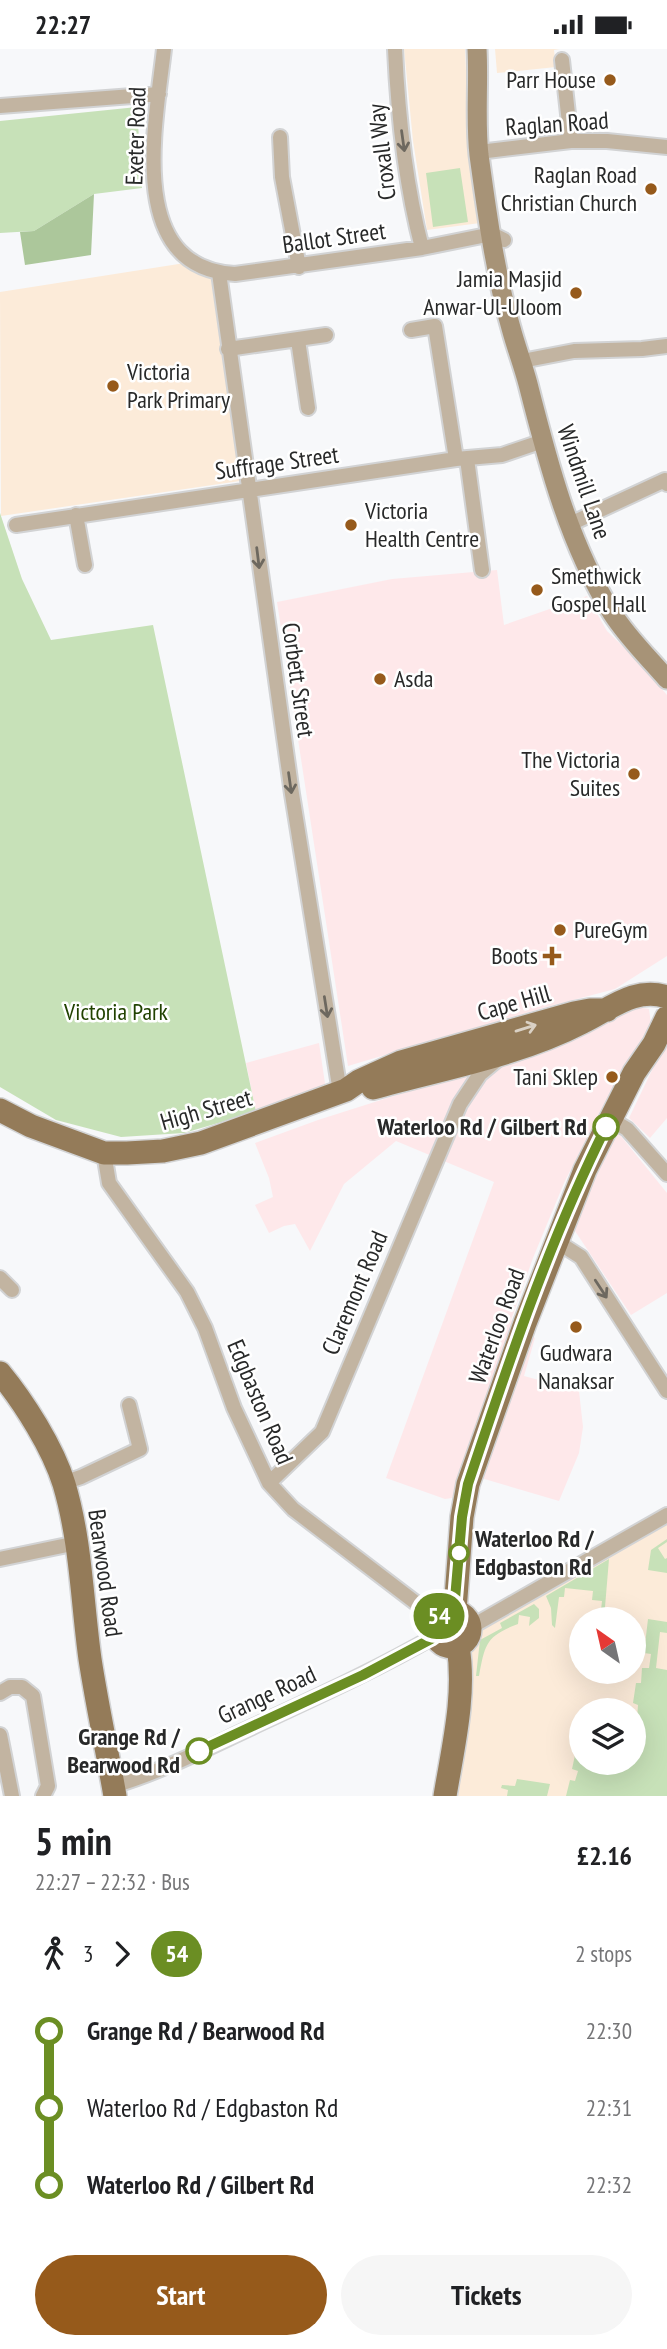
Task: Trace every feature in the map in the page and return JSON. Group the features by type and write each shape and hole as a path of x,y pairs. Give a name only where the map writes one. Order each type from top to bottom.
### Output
{"main road":[{"name":"Windmill Lane","path":"477,49 478,71 484,92 484,186 498,237 511,328 568,525 612,614 667,679"},
{"name":"Windmill Lane","path":"485,152 499,205 498,237"},
{"name":"Cape Hill","path":"440,1060 492,1058 566,1031 641,994 655,993 667,1001"},
{"name":"Waterloo Road","path":"444,1796 457,1728 462,1666 451,1628 468,1484 556,1241 585,1170 667,1001"},
{"name":"Cape Hill","path":"470,1044 574,1013 607,1010"},
{"path":"440,1060 465,1055 470,1044 477,1050 505,1053"},
{"name":"High Street","path":"0,1110 31,1126 104,1153 163,1151 201,1143 343,1091 358,1092 440,1060"},
{"name":"Bearwood Road","path":"0,1373 12,1387 43,1439 63,1483 77,1543 90,1659 114,1791"}],"street":[{"name":"Exeter Road","path":"164,49 154,165 157,203 166,233 186,257"},
{"name":"Croxall Way","path":"395,49 398,107 422,248"},
{"path":"562,60 571,141"},
{"path":"0,106 159,94"},
{"path":"280,137 282,177 299,267"},
{"name":"Raglan Road","path":"485,152 571,141 607,141 667,147"},
{"name":"Ballot Street","path":"186,257 209,271 234,274 498,237"},
{"name":"Corbett Street","path":"219,273 292,794 343,1091"},
{"path":"411,330 435,325 482,570"},
{"path":"228,349 326,335"},
{"path":"298,340 308,408"},
{"path":"522,361 574,351 667,346"},
{"name":"Suffrage Street","path":"16,525 502,455 543,441"},
{"path":"568,525 666,480 667,484"},
{"path":"76,515 85,565"},
{"name":"Claremont Road","path":"269,1483 322,1432 460,1104 481,1074 505,1053"},
{"path":"440,1060 457,1078 460,1104"},
{"path":"610,1119 627,1129 667,1174"},
{"name":"Edgbaston Road","path":"104,1153 108,1183 198,1310 234,1408 269,1483 293,1509 451,1628"},
{"path":"556,1241 581,1257 667,1391"},
{"path":"0,1277 12,1290"},
{"path":"63,1483 140,1448 129,1405"},
{"name":"Grange Road","path":"114,1791 363,1675 667,1515"},
{"path":"0,1559 77,1543"},
{"path":"0,1693 10,1687 22,1687 33,1696 48,1786 43,1796"},
{"path":"0,1735 12,1796"}],"shaded area":[{"path":"404,49 465,49 469,136 480,223 427,230 413,141"},
{"path":"495,49 560,49 554,50 556,67 497,73"},
{"name":"Victoria Park Primary","path":"185,263 211,279 240,481 1,516 0,292"},
{"path":"497,570 504,625 587,596 607,631 667,695 667,956 615,989 348,1066 277,602 392,579"},
{"path":"637,1007 649,1009 651,1024 607,1098 564,1183 511,1320 535,1338 524,1376 579,1391 583,1427 579,1453 559,1501 481,1478 463,1469 452,1498 445,1499 386,1478 494,1182 396,1141 344,1184 310,1251 295,1224 269,1233 255,1205 273,1197 269,1178 255,1143 318,1120 523,1055"},
{"path":"667,1039 667,1118 650,1138 629,1118"},
{"path":"319,1043 326,1090 256,1112 246,1063"},
{"path":"616,1130 667,1193 667,1293 631,1315 575,1231 578,1213"},
{"path":"667,1515 667,1796 445,1796 465,1640 469,1632"}],"green space":[{"path":"137,107 142,188 94,194 34,231 0,233 0,121"},
{"path":"460,168 468,222 433,227 426,173"},
{"path":"94,194 91,255 25,265 20,232 34,231"},
{"name":"Victoria Park","path":"0,513 22,579 51,640 153,625 256,1112 184,1133 121,1137 56,1120 0,1087"},
{"path":"667,1539 667,1542 658,1548 665,1559 667,1558 667,1573 648,1570 651,1550"},
{"path":"609,1559 605,1607 601,1607 602,1601 592,1600 593,1591 565,1588 564,1597 559,1597 555,1628 546,1596"},
{"path":"534,1604 539,1609 539,1618 529,1626 530,1617 519,1615 518,1624 493,1637 483,1656 479,1676 476,1676 480,1640 502,1628 500,1623"},
{"path":"648,1619 667,1622 667,1633 660,1632 656,1668 667,1670 667,1796 566,1796 570,1780 575,1781 577,1775 646,1775 646,1698 634,1698 636,1684 646,1684 646,1668 649,1668 651,1654 646,1653"},
{"path":"517,1779 550,1784 547,1796 507,1796 508,1790 501,1788 502,1785 515,1786"}],"bus line":[{"name":"54","path":"199,1751 363,1675 431,1639 435,1636 435,1622 440,1615 446,1611 454,1611 462,1517 468,1484 556,1241 606,1127"}],"place":[{"name":"Parr House","path":"610,80"},
{"name":"Raglan Road Christian Church","path":"651,189"},
{"name":"Jamia Masjid Anwar-Ul-Uloom","path":"576,293"},
{"name":"Victoria Park Primary","path":"113,386"},
{"name":"Victoria Health Centre","path":"351,525"},
{"name":"Smethwick Gospel Hall","path":"537,590"},
{"name":"Asda","path":"380,679"},
{"name":"The Victoria Suites","path":"634,774"},
{"name":"PureGym","path":"560,930"},
{"name":"Boots","path":"552,956"},
{"name":"Tani Sklep","path":"612,1077"},
{"name":"Waterloo Rd / Gilbert Rd","path":"606,1127"},
{"name":"Gudwara Nanaksar","path":"576,1327"},
{"name":"Waterloo Rd / Edgbaston Rd","path":"459,1553"},
{"name":"Grange Rd / Bearwood Rd","path":"199,1751"}]}
